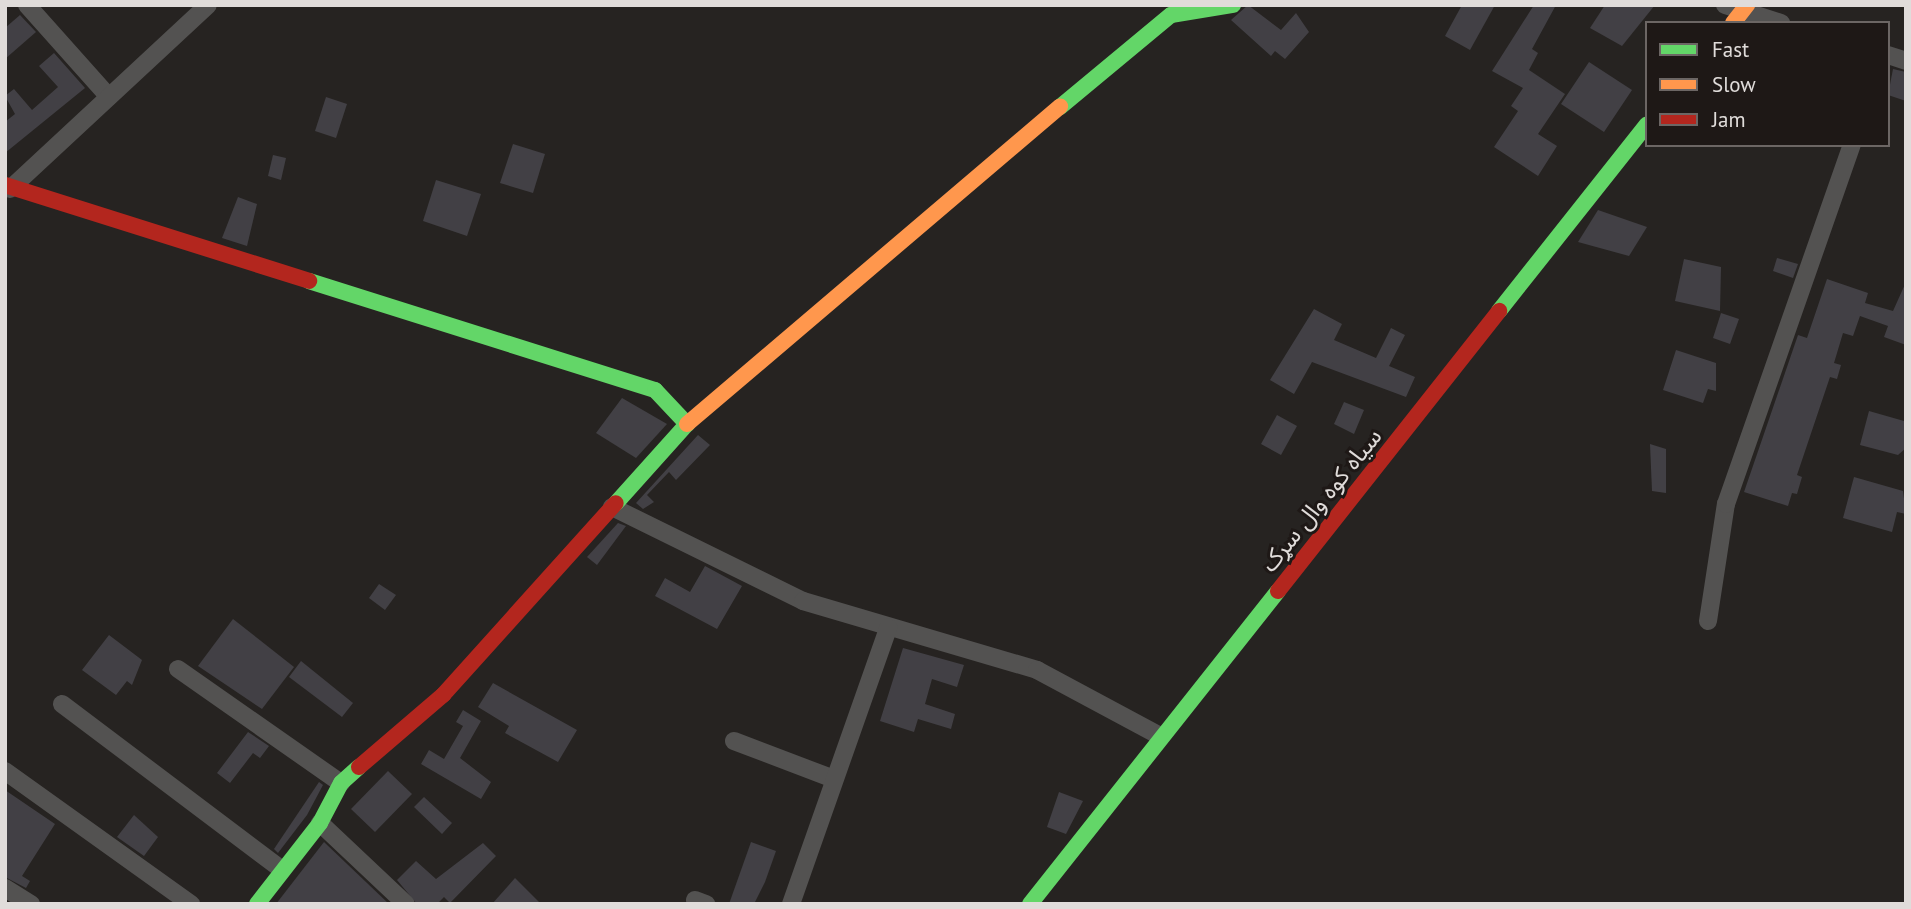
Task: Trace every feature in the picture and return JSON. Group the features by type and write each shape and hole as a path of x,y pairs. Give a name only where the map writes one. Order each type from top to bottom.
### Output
{"street":[{"path":"27,5 109,97"},
{"path":"8,187 208,5"},
{"path":"257,904 281,869 320,823 341,782 443,695 687,424 1171,15 1233,5"},
{"path":"1725,5 1741,13 1773,21"},
{"name":"سیاه کوه وال سړک","path":"1030,904 1158,735 1645,126"},
{"path":"1709,621 1726,504 1851,147"},
{"path":"8,187 655,390 687,424"},
{"path":"612,507 803,601 1037,670 1158,735"},
{"path":"791,904 888,628"},
{"path":"178,669 341,782"},
{"path":"62,704 281,869"},
{"path":"734,741 834,779"},
{"path":"5,771 191,904"},
{"path":"320,823 406,904"},
{"path":"5,888 31,904"}],"building":[{"path":"1248,5 1281,30 1296,13 1309,32 1285,59 1275,51 1271,56 1231,20"},
{"path":"1462,5 1495,5 1470,50 1445,36"},
{"path":"1534,5 1556,5 1532,49 1538,53 1529,70 1565,94 1538,134 1557,146 1538,176 1494,147 1518,111 1511,106 1523,88 1492,71"},
{"path":"1605,5 1655,5 1622,46 1590,28"},
{"path":"20,15 36,32 5,59 5,28"},
{"path":"54,53 85,88 5,153 5,122 15,114 5,96 14,89 32,110 58,87 39,66"},
{"path":"1589,62 1632,90 1604,132 1561,104"},
{"path":"1893,69 1906,72 1906,101 1890,96"},
{"path":"326,97 347,104 336,138 315,131"},
{"path":"513,144 545,154 533,193 500,183"},
{"path":"273,155 286,158 281,180 268,176"},
{"path":"436,180 481,194 467,236 423,221"},
{"path":"238,197 257,204 247,246 222,238"},
{"path":"1598,210 1647,227 1629,256 1578,242"},
{"path":"1777,258 1798,264 1793,278 1773,271"},
{"path":"1684,259 1721,267 1720,311 1675,301"},
{"path":"1827,279 1868,293 1865,303 1893,311 1906,282 1906,345 1884,337 1888,326 1860,316 1853,336 1843,333 1834,363 1841,365 1837,379 1830,377 1797,475 1802,477 1797,494 1792,493 1788,506 1744,492 1798,335 1807,338"},
{"path":"1314,309 1342,324 1334,340 1376,358 1391,328 1405,335 1389,366 1415,377 1406,397 1312,362 1294,394 1270,380"},
{"path":"1721,313 1739,319 1730,344 1713,338"},
{"path":"1676,350 1716,363 1716,391 1708,389 1703,403 1663,390"},
{"path":"622,398 667,424 636,458 596,433"},
{"path":"1344,402 1364,410 1354,434 1334,424"},
{"path":"1869,411 1904,421 1906,448 1898,455 1860,445"},
{"path":"1277,415 1297,426 1281,455 1261,444"},
{"path":"698,435 710,445 676,480 669,472 647,495 654,502 643,509 636,503"},
{"path":"1650,444 1666,449 1666,493 1652,491"},
{"path":"1854,477 1903,491 1906,514 1897,512 1892,532 1843,518"},
{"path":"618,523 626,526 597,565 587,557"},
{"path":"705,566 742,586 717,629 655,596 665,578 690,592"},
{"path":"379,584 396,595 385,610 369,598"},
{"path":"233,619 294,667 262,709 198,666"},
{"path":"109,635 142,660 132,685 127,681 116,695 82,670"},
{"path":"903,648 964,665 957,687 932,679 925,704 955,714 951,729 918,719 914,732 880,721"},
{"path":"301,661 353,703 342,717 289,677"},
{"path":"493,683 577,730 558,762 505,733 509,726 478,707"},
{"path":"463,710 481,721 460,758 491,782 481,799 421,764 429,750 444,759 463,726 456,722"},
{"path":"248,732 269,746 260,758 253,753 230,783 217,773"},
{"path":"388,771 412,794 375,832 351,809"},
{"path":"319,782 323,785 307,815 278,853 274,849"},
{"path":"5,790 55,824 22,876 30,881 26,888 5,877"},
{"path":"1059,792 1083,801 1066,834 1047,827"},
{"path":"424,797 452,823 442,834 414,807"},
{"path":"134,815 158,837 144,856 117,837"},
{"path":"324,842 389,904 276,904"},
{"path":"751,842 776,851 765,882 754,904 729,904"},
{"path":"483,843 496,856 450,903 444,897 437,904 417,904 397,880 416,861 436,879"},
{"path":"515,878 541,904 492,904"}],"traffic: fast":[{"path":"1060,107 1171,15 1233,5"},
{"path":"1499,311 1645,127"},
{"path":"309,281 655,390 687,424 616,503"},
{"path":"1030,904 1278,591"},
{"path":"257,904 320,823 341,783 359,767"}],"traffic: slow":[{"path":"1735,21 1747,5"},
{"path":"687,424 1060,107"}],"traffic: jam":[{"path":"5,185 309,281"},
{"path":"1278,591 1499,311"},
{"path":"359,767 443,695 616,503"}]}
